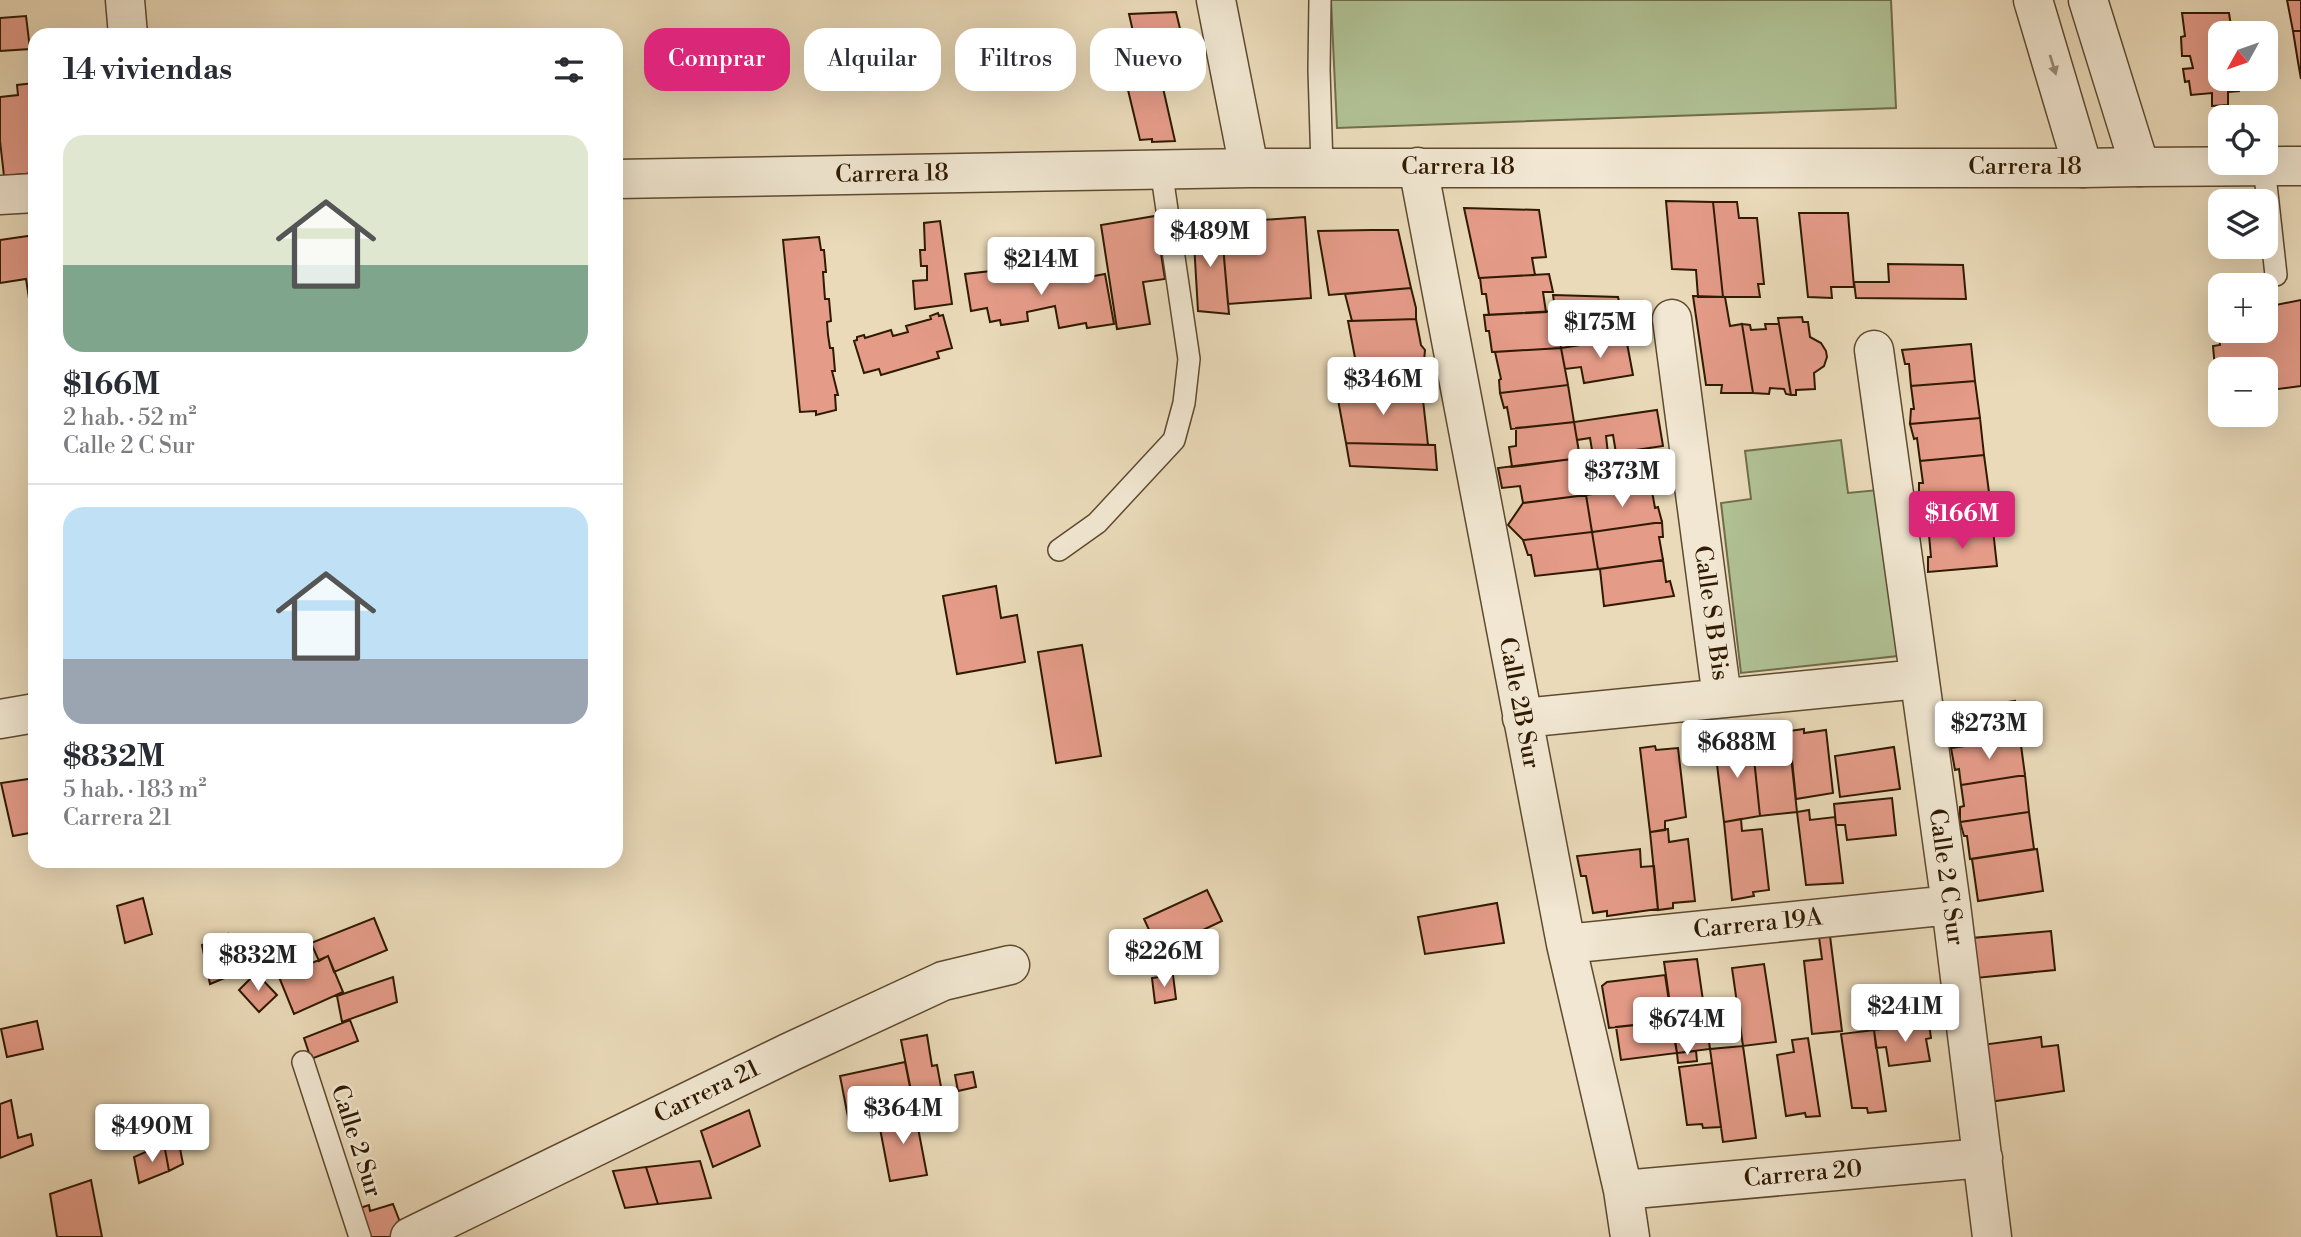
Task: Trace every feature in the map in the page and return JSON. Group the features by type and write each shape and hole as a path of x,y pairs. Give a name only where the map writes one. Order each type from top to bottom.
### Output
{"street":[{"path":"125,0 127,28"},
{"path":"1216,0 1249,168"},
{"path":"2033,0 2083,168"},
{"path":"2088,0 2140,167"},
{"name":"Carrera 18","path":"623,179 1322,167 2283,166"},
{"name":"Calle 2B Sur","path":"1419,167 1566,944 1623,1190 1630,1237"},
{"path":"0,195 28,193"},
{"name":"Calle S B Bis","path":"1672,319 1722,698"},
{"name":"Calle 2 C Sur","path":"1874,350 1951,905 1992,1237"},
{"path":"1522,718 1919,679"},
{"path":"0,719 28,714"},
{"name":"Carrera 19A","path":"1566,944 1951,905"},
{"name":"Carrera 21","path":"410,1237 943,981 1010,965"},
{"name":"Carrera 20","path":"1623,1190 1983,1158"}],"lane":[{"path":"1320,0 1322,167"},
{"path":"2276,273 2283,166"},
{"path":"1059,550 1097,523 1174,440 1184,403 1189,359 1161,169"},
{"name":"Calle 2 Sur","path":"303,1062 360,1237"}],"green space":[{"path":"1331,0 1891,0 1896,108 1337,128"},
{"path":"1841,440 1848,493 1878,490 1898,656 1741,673 1721,503 1751,499 1745,451"}],"building":[{"path":"2287,0 2301,0 2301,31 2293,31"},
{"path":"1176,12 1180,28 1132,28 1129,14"},
{"path":"2182,13 2229,13 2230,21 2208,21 2208,91 2239,91 2228,92 2228,105 2212,105 2212,93 2191,95 2189,81 2185,82 2183,69 2193,68 2190,56 2182,56 2181,37 2185,36"},
{"path":"26,16 28,49 0,51 0,18"},
{"path":"2293,31 2301,31 2301,79 2298,62"},
{"path":"28,84 28,174 4,176 0,141 0,97 18,95 17,85"},
{"path":"1128,91 1164,91 1175,141 1140,140"},
{"path":"1666,201 1713,202 1723,297 1698,297 1696,270 1672,269"},
{"path":"1713,202 1737,202 1739,218 1757,218 1764,284 1758,284 1760,297 1723,297"},
{"path":"1464,208 1539,210 1546,257 1532,258 1535,275 1479,278"},
{"path":"1799,213 1848,213 1854,287 1831,287 1832,298 1808,297"},
{"path":"1155,216 1165,279 1143,282 1150,324 1117,329 1101,225"},
{"path":"1305,217 1311,298 1228,304 1221,223"},
{"path":"940,221 952,304 915,309 913,281 927,280 927,266 921,266 920,250 925,250 924,223"},
{"path":"1221,223 1229,314 1198,311 1193,226"},
{"path":"1398,230 1411,288 1329,295 1318,231"},
{"path":"28,236 28,292 26,279 0,283 0,240"},
{"path":"819,237 821,250 824,250 825,299 829,299 831,321 827,322 828,335 830,348 833,348 835,371 832,371 838,395 835,395 836,410 816,415 816,411 800,412 783,240"},
{"path":"1888,264 1963,265 1966,299 1856,298 1854,282 1889,282"},
{"path":"1019,268 1021,276 1049,271 1050,277 1077,272 1078,279 1105,274 1114,324 1087,328 1086,323 1059,328 1055,306 1027,312 1028,321 1001,325 1000,320 990,322 987,308 971,311 965,274"},
{"path":"1549,274 1553,292 1543,292 1546,312 1489,315 1480,278"},
{"path":"1411,288 1416,319 1352,321 1345,294"},
{"path":"1553,295 1618,297 1621,310 1555,309"},
{"path":"1693,296 1725,297 1730,326 1742,324 1753,393 1721,393 1722,385 1706,385"},
{"path":"2301,300 2301,386 2278,389 2278,357 2214,357 2213,346 2220,343 2278,343 2278,305"},
{"path":"1556,311 1561,348 1492,352 1484,315"},
{"path":"938,313 939,316 943,315 952,348 937,352 939,358 881,375 879,369 864,373 854,341 857,337 864,335 865,338 891,330 893,336 908,332 906,326 931,319 930,316"},
{"path":"1802,317 1803,322 1808,322 1810,337 1821,343 1827,357 1824,366 1814,373 1815,389 1796,390 1796,395 1791,395 1778,318"},
{"path":"1416,319 1421,345 1425,350 1424,361 1356,363 1348,321"},
{"path":"1742,324 1750,325 1751,330 1766,329 1765,324 1779,324 1791,395 1786,394 1784,389 1770,388 1769,394 1753,393"},
{"path":"1626,338 1633,375 1584,383 1581,367 1565,369 1561,348"},
{"path":"1971,344 1975,381 1911,386 1909,364 1905,364 1902,350"},
{"path":"1561,348 1568,385 1500,393 1501,379 1495,352"},
{"path":"1975,381 1980,418 1910,424 1911,409 1914,409 1911,386"},
{"path":"1568,385 1574,422 1511,429 1507,407 1504,408 1500,393"},
{"path":"1336,389 1422,391 1428,445 1346,443"},
{"path":"1657,410 1663,446 1616,453 1613,435 1606,436 1608,454 1593,456 1590,438 1577,440 1574,422"},
{"path":"1980,418 1984,455 1920,461 1917,438 1914,439 1910,424"},
{"path":"1574,422 1580,458 1512,467 1509,447 1516,446 1516,428"},
{"path":"1346,443 1435,445 1437,470 1350,466"},
{"path":"1650,448 1651,463 1647,464 1651,486 1586,495 1580,458"},
{"path":"1984,455 1989,492 1919,498 1919,483 1923,483 1920,461"},
{"path":"1580,458 1586,495 1523,503 1520,486 1502,488 1498,468"},
{"path":"1651,486 1655,508 1658,507 1662,522 1592,532 1586,495"},
{"path":"1989,492 1993,530 1929,535 1926,512 1922,513 1919,498"},
{"path":"1586,495 1592,532 1523,540 1508,525 1523,503"},
{"path":"1662,522 1663,537 1659,537 1663,560 1598,569 1592,532"},
{"path":"1993,530 1997,566 1928,572 1928,557 1931,557 1929,535"},
{"path":"1592,532 1598,569 1535,576 1531,555 1528,555 1523,540"},
{"path":"1663,560 1666,582 1670,581 1674,596 1604,606 1600,569"},
{"path":"996,586 1001,618 1017,615 1025,662 957,674 943,596"},
{"path":"1082,645 1101,756 1056,763 1038,652"},
{"path":"2015,701 2020,738 1951,748 1946,711"},
{"path":"1788,729 1797,812 1760,816 1752,739"},
{"path":"1804,729 1804,733 1826,730 1833,793 1796,799 1789,731"},
{"path":"1730,738 1730,743 1752,740 1760,816 1724,822 1714,740"},
{"path":"2020,738 2025,775 1961,785 1959,769 1955,770 1951,748"},
{"path":"1655,746 1656,750 1678,748 1686,817 1665,821 1665,830 1650,832 1640,748"},
{"path":"1894,747 1900,789 1840,797 1835,756"},
{"path":"2025,775 2029,812 1960,822 1960,807 1964,806 1961,785"},
{"path":"28,779 28,833 13,836 1,783"},
{"path":"1892,798 1896,835 1847,840 1845,825 1836,825 1834,804"},
{"path":"1809,810 1810,820 1835,817 1843,883 1806,885 1797,812"},
{"path":"2029,812 2034,849 1970,859 1967,836 1964,836 1960,822"},
{"path":"1741,819 1742,831 1762,829 1769,890 1753,892 1754,896 1732,900 1724,822"},
{"path":"1668,829 1669,842 1688,839 1695,901 1673,903 1673,908 1658,910 1650,832"},
{"path":"1640,849 1641,867 1654,866 1658,909 1607,916 1607,911 1593,913 1586,876 1581,876 1577,856"},
{"path":"2037,849 2043,891 1978,901 1972,859"},
{"path":"1207,890 1222,921 1188,937 1192,946 1163,960 1144,919"},
{"path":"143,898 152,934 125,943 117,906"},
{"path":"1497,903 1504,943 1425,954 1418,917"},
{"path":"374,918 387,950 334,972 328,956 319,961 311,943"},
{"path":"2051,931 2055,970 1976,978 1972,938"},
{"path":"228,934 237,973 210,984 202,945"},
{"path":"1830,936 1842,1031 1812,1034 1804,961 1822,959 1819,937"},
{"path":"328,956 343,992 294,1014 279,977"},
{"path":"1697,959 1710,1049 1677,1053 1664,962"},
{"path":"1764,964 1776,1042 1743,1046 1732,968"},
{"path":"256,973 277,995 259,1012 239,990"},
{"path":"1173,975 1176,999 1155,1003 1152,978"},
{"path":"1665,975 1672,1021 1609,1028 1602,986 1607,982"},
{"path":"393,977 397,1002 342,1022 337,996"},
{"path":"1922,987 1925,1006 1911,1008 1914,1026 1874,1030 1869,993"},
{"path":"350,1020 358,1041 311,1059 304,1038"},
{"path":"37,1021 43,1049 7,1057 1,1029"},
{"path":"1661,1022 1664,1038 1674,1037 1677,1053 1621,1060 1616,1027"},
{"path":"1929,1024 1931,1038 1926,1039 1930,1061 1889,1066 1886,1047 1876,1048 1874,1030"},
{"path":"1874,1030 1886,1111 1868,1113 1867,1108 1852,1108 1841,1034"},
{"path":"927,1035 932,1066 937,1065 946,1114 917,1121 901,1040"},
{"path":"2041,1037 2042,1047 2058,1045 2064,1091 1982,1103 1974,1046"},
{"path":"1808,1038 1820,1116 1806,1117 1805,1113 1786,1116 1777,1055 1794,1052 1792,1040"},
{"path":"1743,1046 1756,1138 1723,1142 1710,1049"},
{"path":"1696,1051 1697,1061 1678,1063 1677,1053"},
{"path":"905,1062 915,1112 849,1122 840,1076"},
{"path":"1712,1063 1721,1127 1687,1125 1679,1067"},
{"path":"973,1072 976,1087 958,1091 955,1075"},
{"path":"11,1100 18,1138 31,1134 33,1145 0,1158 0,1104"},
{"path":"749,1110 760,1146 713,1167 701,1131"},
{"path":"915,1112 927,1175 890,1181 878,1118"},
{"path":"178,1138 183,1164 169,1171 164,1144"},
{"path":"164,1144 169,1171 139,1183 134,1157"},
{"path":"700,1161 711,1198 658,1204 646,1167"},
{"path":"646,1167 658,1204 625,1208 613,1171"},
{"path":"91,1180 102,1237 57,1237 50,1194"},
{"path":"393,1204 405,1235 366,1237 357,1209 369,1205 370,1211"}]}
